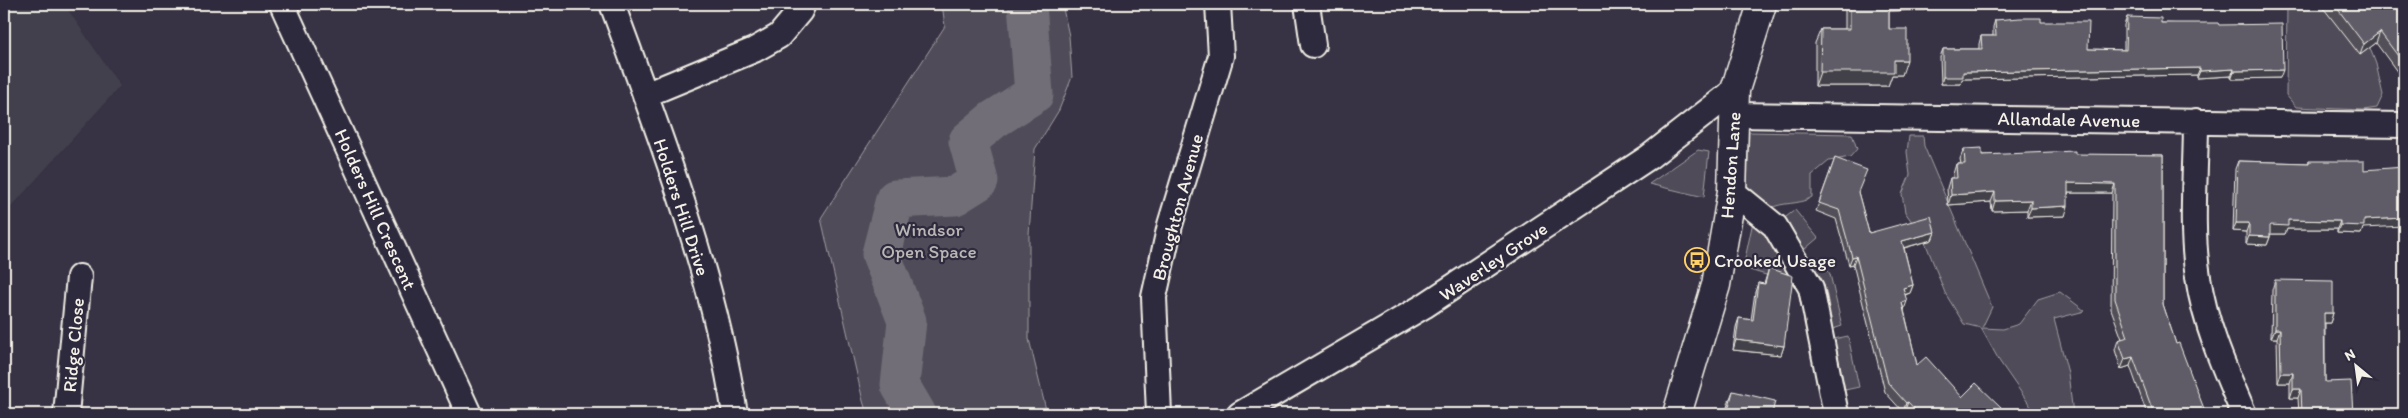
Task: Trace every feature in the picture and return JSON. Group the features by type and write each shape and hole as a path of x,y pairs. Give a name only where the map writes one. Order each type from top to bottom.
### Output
{"main road":[{"name":"Hendon Lane","path":"1677,414 1716,285 1732,192 1734,102 1762,4"}],"street":[{"name":"Holders Hill Crescent","path":"282,4 469,414"},
{"name":"Holders Hill Drive","path":"612,4 702,263 726,355 735,414"},
{"path":"645,95 754,50 779,36 800,11 803,4"},
{"name":"Broughton Avenue","path":"1159,414 1154,298 1170,225 1221,56 1218,4"},
{"path":"1307,4 1313,45"},
{"name":"Allandale Avenue","path":"1734,102 2196,121 2404,125"},
{"name":"Waverley Grove","path":"1240,414 1424,306 1734,102"},
{"path":"2196,121 2195,232 2198,277 2215,344 2244,414"},
{"path":"1732,192 1775,226 1811,288 1836,414"},
{"name":"Ridge Close","path":"66,414 79,277"}],"shaded area":[{"path":"4,4 64,4 120,86 4,215"}],"green space":[{"name":"Windsor Open Space","path":"942,4 1062,4 1069,36 1072,77 1059,110 1035,149 1029,234 1029,339 1047,414 867,414 863,401 821,218 945,26"},
{"path":"2287,4 2359,4 2365,35 2376,64 2383,95 2377,108 2363,110 2296,107 2286,95"},
{"path":"1749,132 1852,134 1857,149 1850,157 1829,161 1812,175 1812,197 1801,202 1780,205 1769,209 1747,193"},
{"path":"1909,136 1923,136 1924,146 1992,307 1982,328 2003,329 2019,324 2038,299 2060,292 2085,311 2054,319 2068,373 2073,414 2036,414 2000,362 1981,328 1964,324 1945,293 1924,239 1905,212 1902,194 1910,175 1907,152"},
{"path":"1698,150 1709,152 1704,197 1649,184"},
{"path":"1795,210 1818,238 1805,249 1782,220"},
{"path":"1754,217 1769,228 1802,286 1743,268"},
{"path":"1820,257 1830,274 1842,326 1833,329 1826,291 1810,263"},
{"path":"1848,336 1859,387 1845,390 1834,339"}],"building":[{"path":"1850,4 1889,4 1889,29 1907,29 1907,60 1894,60 1894,72 1820,72 1821,29 1850,29"},
{"path":"2334,4 2404,4 2404,64 2380,32 2364,44"},
{"path":"2127,17 2161,18 2161,23 2218,23 2219,25 2282,24 2283,70 2234,71 2234,69 2200,71 2200,68 1963,72 1963,77 1943,77 1943,49 1982,49 1981,36 1996,36 1995,20 2041,18 2041,22 2089,22 2088,49 2126,50"},
{"path":"1982,148 1982,155 2075,151 2075,154 2163,155 2163,304 2176,344 2179,343 2206,414 2154,414 2133,357 2125,359 2118,340 2128,337 2115,299 2115,184 2068,183 2068,206 2031,208 2031,200 1995,201 1995,192 1951,195 1950,178 1957,178 1956,164 1965,164 1964,149"},
{"path":"1835,158 1867,170 1858,192 1869,233 1931,216 1935,232 1902,241 1913,285 1903,288 1907,301 1902,303 1917,365 1926,357 1962,397 1976,383 2001,407 1994,414 1919,414 1888,383 1856,256 1852,257 1839,210 1819,203"},
{"path":"2238,161 2309,163 2309,161 2364,161 2364,170 2404,167 2404,218 2364,220 2364,226 2340,225 2340,221 2288,220 2288,226 2270,225 2270,237 2249,236 2249,223 2236,223"},
{"path":"1769,268 1793,276 1784,346 1736,340 1739,318 1753,320 1758,283 1765,284"},
{"path":"2275,280 2333,281 2333,313 2324,313 2325,382 2351,381 2353,414 2302,414 2301,389 2293,389 2293,373 2281,373 2280,329 2275,329"},
{"path":"1733,391 1775,401 1772,414 1727,414"}],"waterway":[{"path":"917,414 900,385 907,321 881,254 895,199 955,196 979,181 968,141 993,120 1034,94 1027,4"}],"place":[{"name":"Crooked Usage","path":"1697,260"}]}
